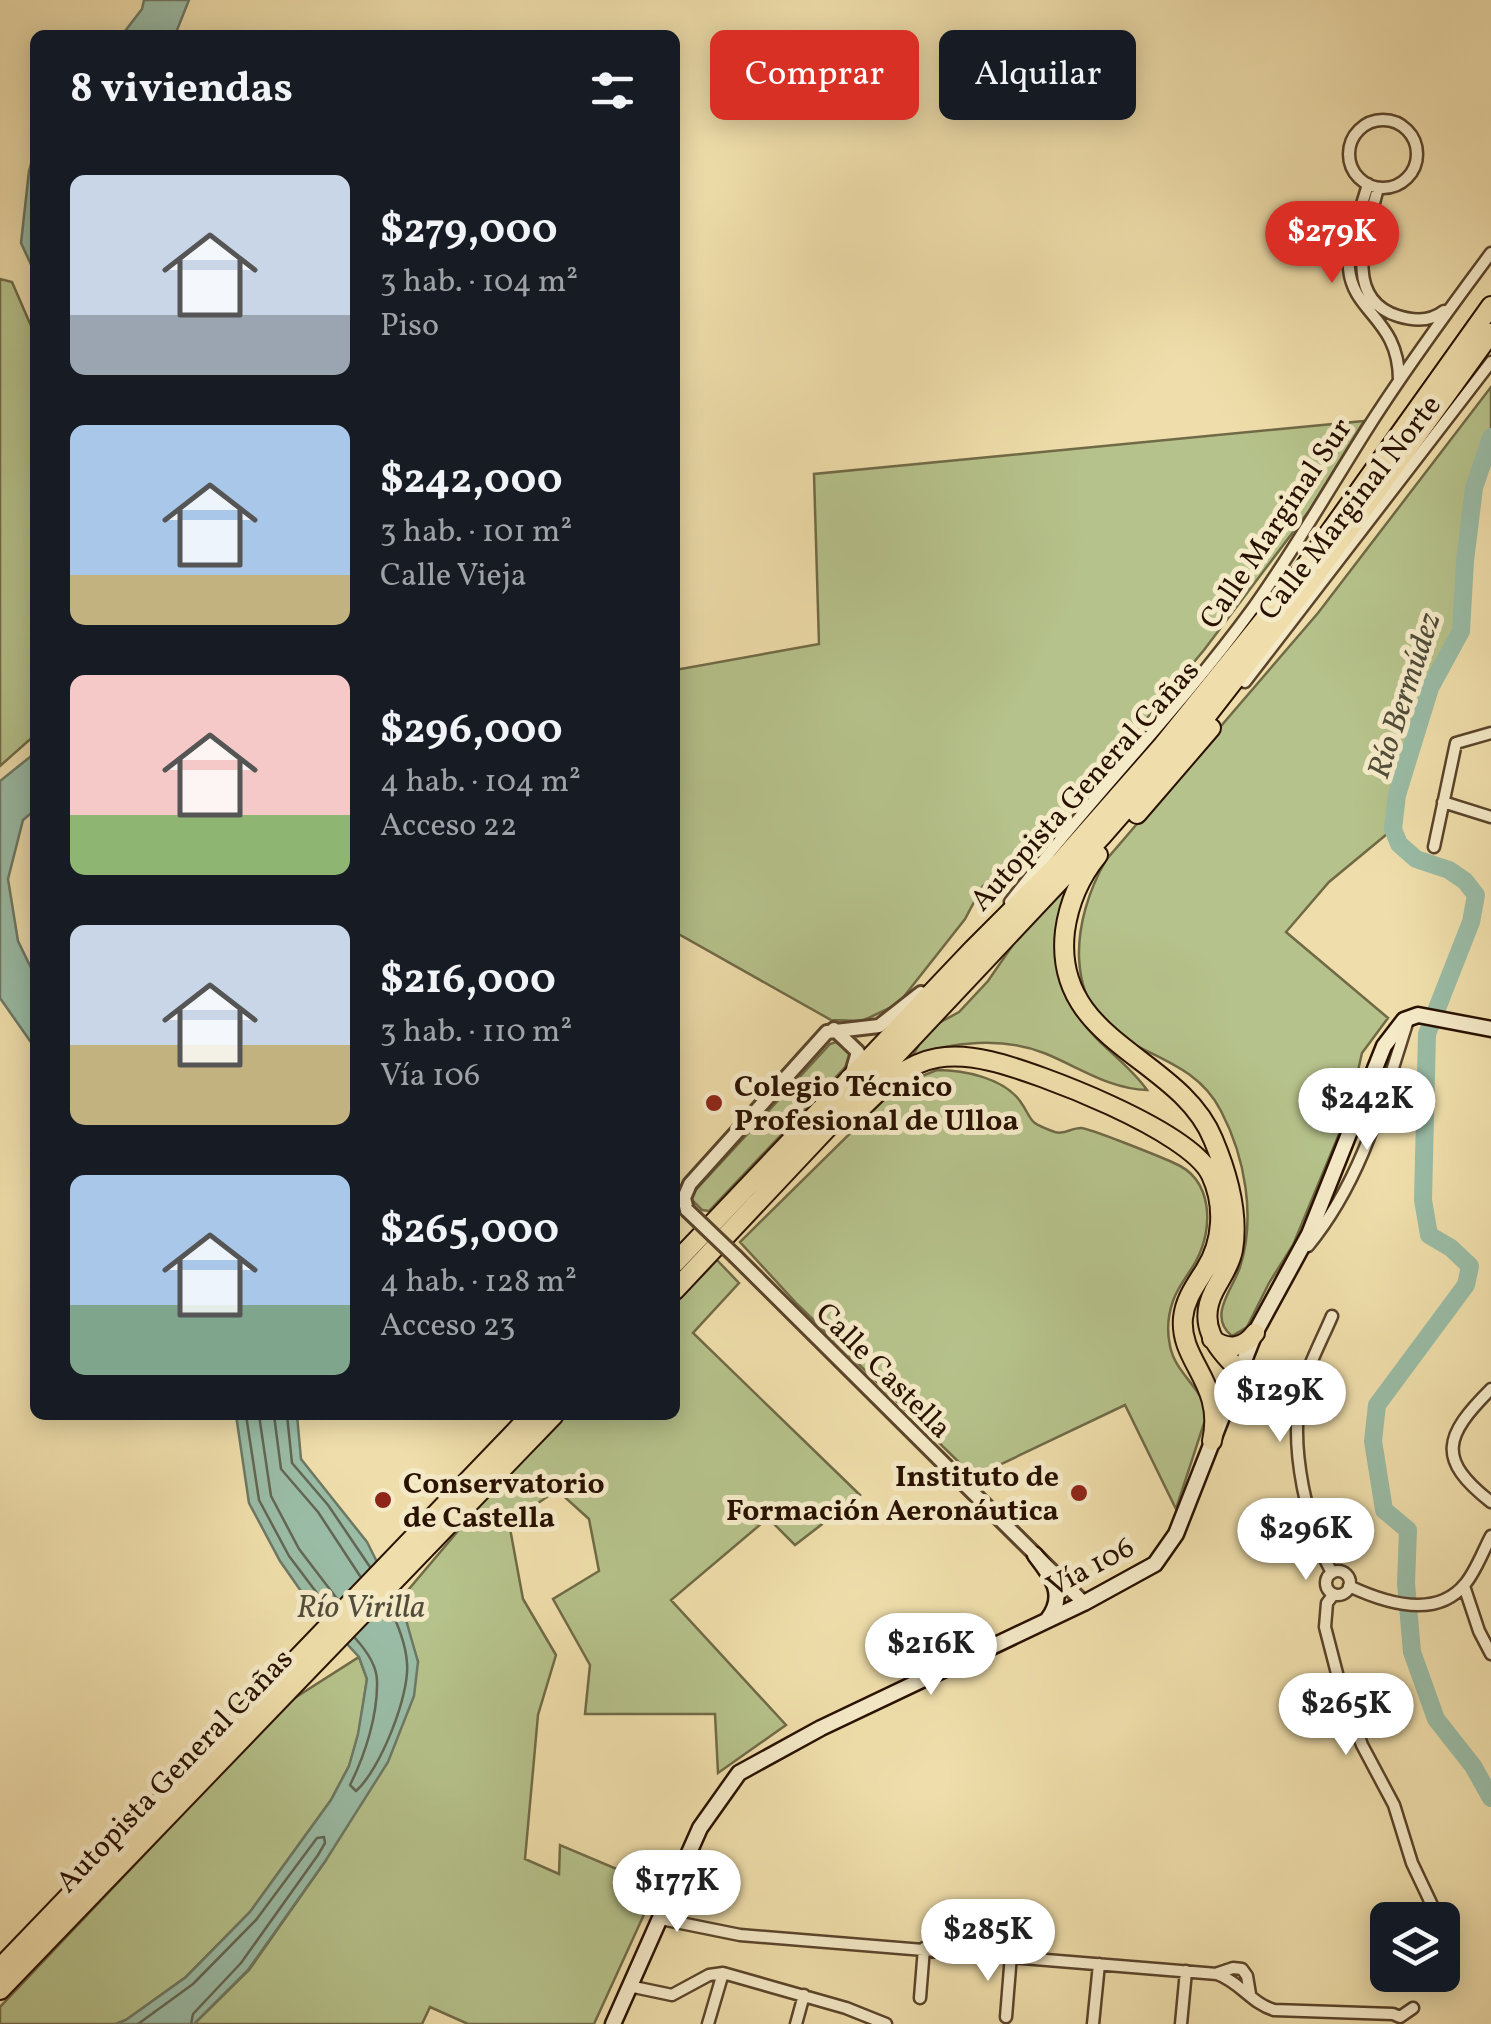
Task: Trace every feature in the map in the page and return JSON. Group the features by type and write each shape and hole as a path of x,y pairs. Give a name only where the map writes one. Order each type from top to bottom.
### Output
{"highway":[{"name":"Autopista General Cañas","path":"680,1258 1062,860 1218,678 1292,585 1491,306"},
{"name":"Autopista General Cañas","path":"680,1285 1102,836 1205,718 1310,583 1491,333"},
{"path":"1238,1372 1212,1339 1207,1312 1212,1293 1231,1259 1235,1237 1234,1214 1220,1156 1206,1125 1188,1100 1122,1049 1089,1015 1072,983 1064,938 1071,904 1085,872 1194,750 1245,682 1310,583"},
{"path":"733,1231 883,1088 908,1068 935,1058 1004,1064 1161,1131 1191,1149 1209,1171 1220,1208 1220,1232 1211,1259 1187,1300 1183,1318 1185,1339 1214,1405 1212,1441"},
{"path":"1212,1339 1224,1346 1238,1346 1254,1332"},
{"path":"1199,1365 1221,1374 1238,1372"},
{"name":"Autopista General Cañas","path":"428,1535 527,1420"},
{"name":"Autopista General Cañas","path":"0,1990 266,1703 428,1535 549,1420"},
{"name":"Autopista General Cañas","path":"0,1968 266,1703"}],"main road":[{"name":"Vía 106","path":"612,2024 700,1828 739,1773 834,1721 1084,1603 1156,1564 1176,1534 1254,1332 1295,1262 1354,1126 1377,1060 1392,1034 1409,1017 1423,1015 1491,1030"},
{"path":"1035,1554 1057,1590 1056,1607 1048,1620"}],"street":[{"path":"1377,120 1398,123 1407,129 1417,148 1414,169 1398,184 1373,186 1359,178 1349,160 1352,138 1377,120"},
{"path":"1373,186 1361,258 1367,288 1388,312 1411,319 1438,316 1456,300"},
{"path":"1373,186 1349,270 1358,296 1396,347 1400,380"},
{"name":"Calle Marginal Sur","path":"973,949 1066,829 1190,688 1252,608 1294,549 1400,380 1491,253"},
{"name":"Calle Marginal Norte","path":"1245,682 1491,362"},
{"path":"1434,848 1456,743 1491,733"},
{"path":"1443,802 1491,817"},
{"path":"834,1029 870,1029 888,1021 973,949"},
{"path":"832,1098 857,1065 859,1056 854,1046 834,1029"},
{"name":"Calle Castella","path":"834,1029 822,1037 690,1184 684,1198 687,1210 1084,1603"},
{"path":"1332,1316 1304,1381 1298,1422 1304,1501 1318,1546 1332,1573"},
{"path":"1491,1388 1460,1425 1453,1447 1453,1464 1468,1484 1491,1502"},
{"path":"1349,1586 1395,1603 1423,1606 1446,1600 1464,1586 1491,1536"},
{"path":"1332,1573 1345,1574 1349,1586"},
{"path":"1332,1573 1326,1584 1334,1594"},
{"path":"1349,1586 1343,1593 1334,1594 1328,1603 1325,1627 1340,1685 1362,1745 1394,1804 1412,1863 1430,1902"},
{"path":"1464,1586 1491,1654"},
{"path":"661,1918 740,1935 1217,1974 1234,1982 1252,2000 1274,2010 1336,2019 1393,2014 1400,2020 1413,2008"},
{"path":"920,1998 924,1948"},
{"path":"1006,2017 1011,1956"},
{"path":"1093,2024 1099,1964"},
{"path":"1182,2024 1186,1971"},
{"path":"629,1986 672,1995 723,1972 886,2024"},
{"path":"708,2024 723,1972"},
{"path":"796,2024 804,1995"},
{"path":"1270,2024 1274,2010"}],"green space":[{"path":"0,279 12,282 30,323 30,739 0,766"},
{"path":"1491,387 1491,437 1474,488 1461,631 1430,688 1397,795 1393,829 1329,882 1286,932 1388,1018 1362,1053 1349,1110 1293,1245 1247,1327 1232,1336 1225,1328 1222,1311 1240,1267 1247,1228 1246,1188 1236,1148 1221,1111 1204,1087 1108,1027 1092,1007 1079,959 1086,908 1106,860 1318,613"},
{"path":"1364,421 1309,511 1204,650 1056,827 1028,843 982,887 965,919 898,1004 862,1021 831,1020 680,935 680,669 819,644 814,474"},
{"path":"1072,878 1057,942 1062,982 1081,1020 1147,1090 1107,1082 1044,1053 1012,1045 960,1044 912,1057 928,1029 959,1012 988,981 1019,936"},
{"path":"836,1042 852,1054 850,1062 709,1211 702,1210 691,1199 693,1193"},
{"path":"937,1070 971,1074 1004,1086 1038,1125 1056,1132 1081,1128 1174,1163 1187,1170 1203,1192 1206,1234 1173,1301 1168,1335 1177,1364 1208,1411 1176,1509 1125,1405 974,1477 797,1304 740,1242 899,1085"},
{"path":"717,1260 739,1283 693,1333 860,1495 795,1545 768,1518 671,1600 786,1725 718,1773 715,1714 585,1714 590,1665 553,1599 599,1571 589,1519 557,1490 509,1523 523,1599 556,1655 538,1715 525,1859 559,1874 560,1845 657,1886 594,2024 468,2024 430,2007 422,2024 194,2024 249,1970 326,1860 418,1662 398,1602 485,1499 562,1420 680,1420 680,1299"},
{"path":"359,1657 367,1679 359,1734 349,1766 331,1800 250,1912 186,1977 126,2020 116,2024 0,2024 0,2007 290,1701"}],"water":[{"path":"144,0 189,0 177,30 126,30"},
{"path":"30,168 30,262 21,243"},
{"path":"30,757 30,814 23,820 8,879 18,941 30,966 30,1041 0,998 0,781"},
{"name":"Río Virilla","path":"237,1420 297,1420 301,1459 367,1542 406,1620 418,1662 414,1696 388,1762 326,1860 248,1970 194,2024 116,2024 186,1977 250,1912 331,1800 349,1766 358,1734 367,1679 359,1657 310,1604 280,1561 249,1503"}],"waterway":[{"name":"Río Bermúdez","path":"1491,437 1474,488 1461,631 1430,688 1397,795 1393,829 1399,844 1416,859 1449,870 1476,895 1471,922 1427,1034 1423,1200 1429,1235 1470,1266 1466,1285 1377,1405 1373,1441 1384,1510 1408,1530 1406,1583 1412,1652 1436,1719 1473,1766 1491,1798"}],"place":[{"name":"Colegio Técnico Profesional de Ulloa","path":"714,1103"},
{"name":"Instituto de Formación Aeronáutica","path":"1079,1493"},
{"name":"Conservatorio de Castella","path":"383,1500"}]}
